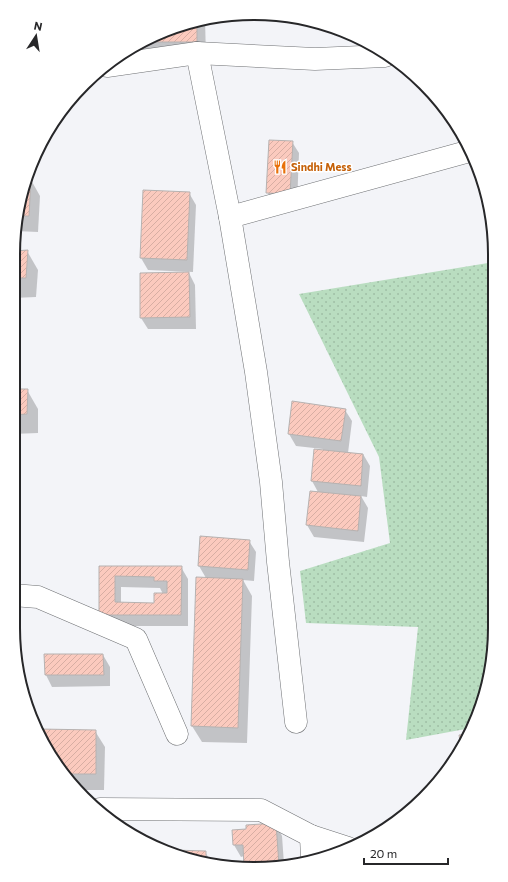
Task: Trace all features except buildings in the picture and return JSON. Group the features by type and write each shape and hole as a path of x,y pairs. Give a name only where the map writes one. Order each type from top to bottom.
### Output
{"street":[{"path":"116,65 197,53 314,59 380,56"},
{"path":"197,53 230,217 256,372 270,474 278,562 296,722"},
{"path":"230,217 465,152"},
{"path":"20,595 38,597 136,639 177,734"},
{"path":"106,809 261,810 310,836 340,846"},
{"path":"310,836 312,855"}],"green space":[{"path":"488,263 488,628 484,674 476,703 465,729 406,740 418,627 306,623 300,571 390,543 379,457 299,294"}],"place":[{"name":"Sindhi Mess","path":"280,167"}]}
